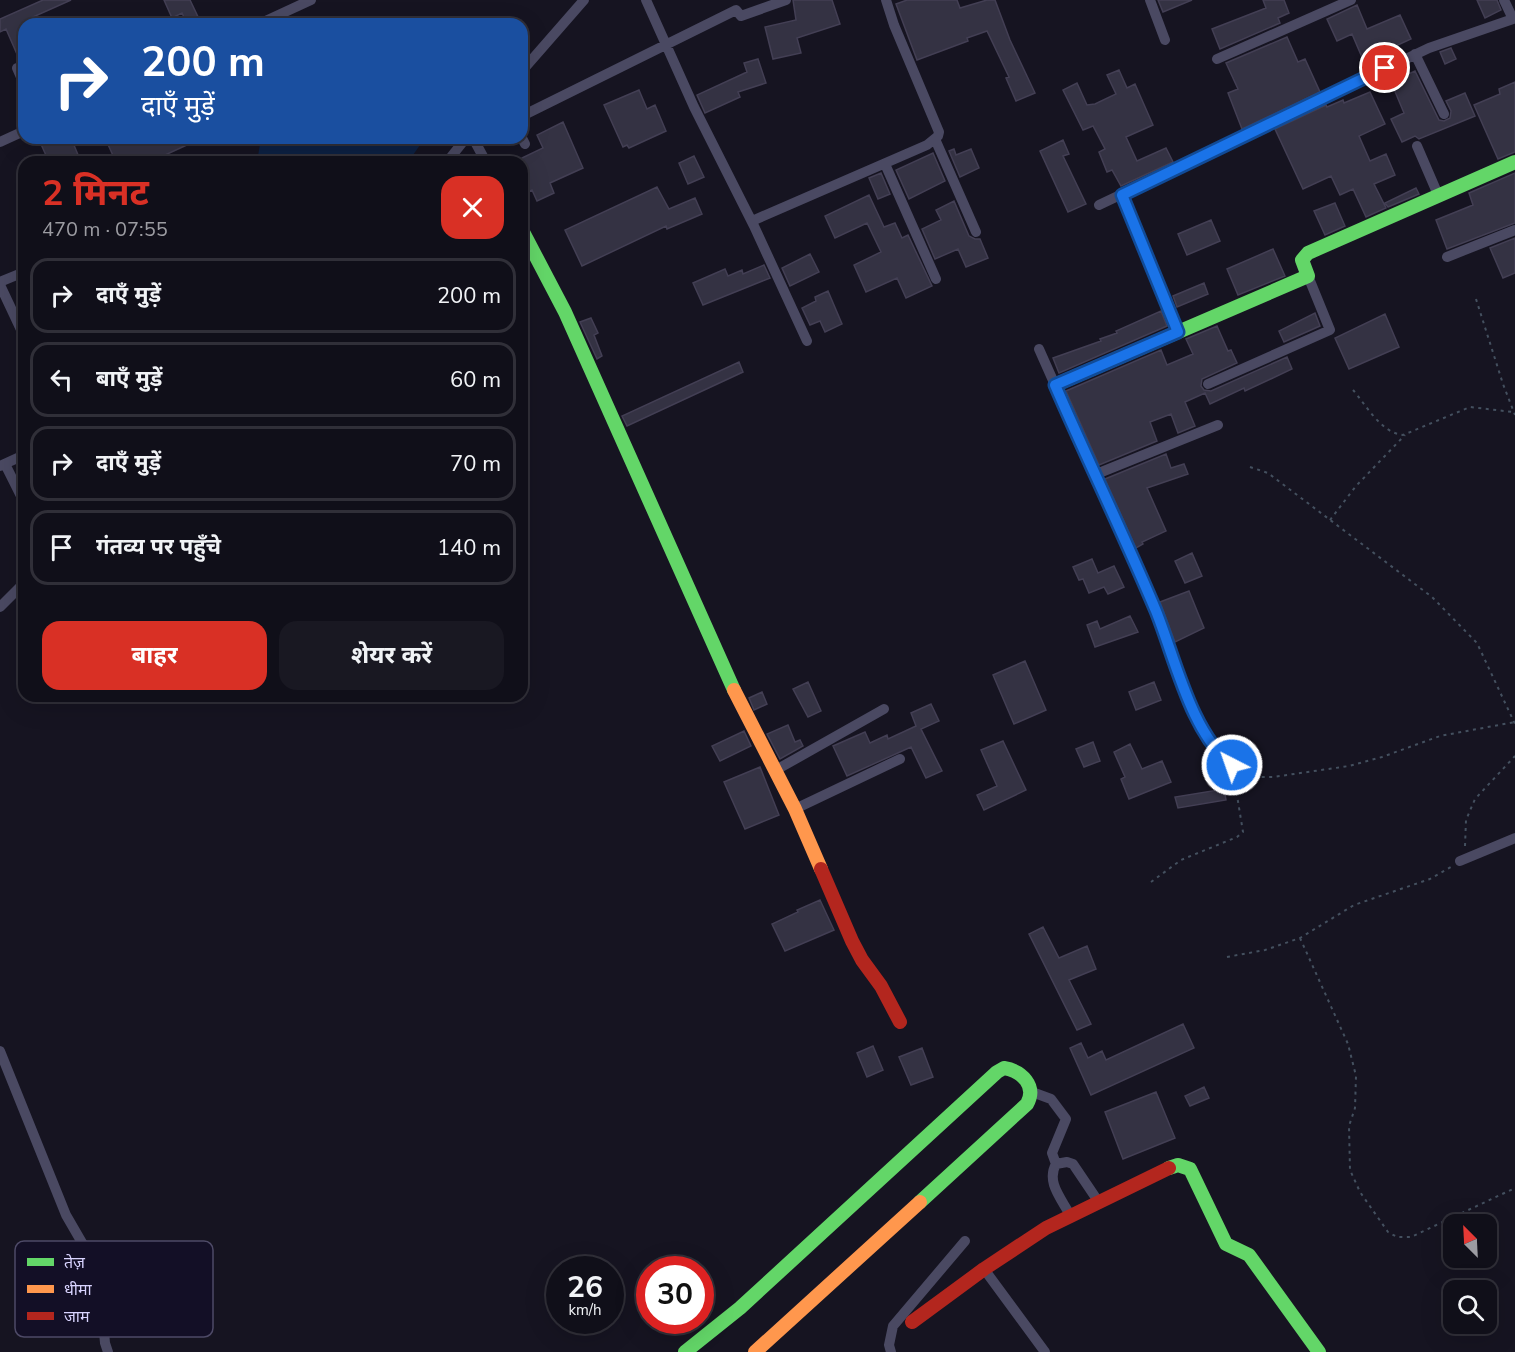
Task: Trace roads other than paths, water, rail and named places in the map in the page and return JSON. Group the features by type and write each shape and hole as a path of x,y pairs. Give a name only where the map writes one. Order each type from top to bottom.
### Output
{"street":[{"path":"272,18 311,0"},
{"path":"528,64 584,0"},
{"path":"646,0 665,46 752,221 807,340"},
{"path":"528,113 736,10 741,16 786,0"},
{"path":"752,221 885,164 935,139 939,132 897,34 886,0"},
{"path":"1150,0 1166,40"},
{"path":"1217,59 1351,0"},
{"path":"1099,205 1415,54 1513,20 1504,0"},
{"path":"1415,54 1444,114"},
{"path":"0,142 18,134"},
{"path":"935,139 976,232"},
{"path":"452,156 461,144"},
{"path":"1418,146 1439,197"},
{"path":"1208,384 1330,330 1302,260 1308,253 1515,162"},
{"path":"885,164 936,279"},
{"path":"1122,195 1178,332"},
{"path":"1447,257 1515,230"},
{"path":"528,241 566,312 737,697 795,809 852,941 862,960 881,986 900,1022"},
{"path":"18,275 0,283 18,316"},
{"path":"1055,385 1308,276"},
{"path":"1039,349 1155,610 1195,715 1222,757 1232,765"},
{"path":"1094,475 1218,424"},
{"path":"18,458 3,465 18,491"},
{"path":"0,607 18,589"},
{"path":"776,770 884,710"},
{"path":"795,809 900,759"},
{"path":"1460,861 1515,838"},
{"path":"0,1051 66,1215 81,1241"},
{"path":"685,1352 740,1308 997,1072 1004,1068 1013,1069 1026,1079 1032,1092 1029,1102 756,1352"},
{"path":"1032,1092 1051,1099 1066,1119 1052,1153 1056,1164 1052,1172 1052,1182 1070,1215"},
{"path":"1056,1164 1067,1162 1073,1164 1098,1201"},
{"path":"912,1322 984,1269 1046,1228 1162,1170 1178,1165 1190,1169 1226,1244 1249,1255 1319,1352"},
{"path":"891,1352 889,1345 893,1326 965,1241"},
{"path":"984,1269 1045,1352"},
{"path":"104,1337 108,1352"}],"water":[{"path":"260,144 421,144 412,156 258,156"}]}
